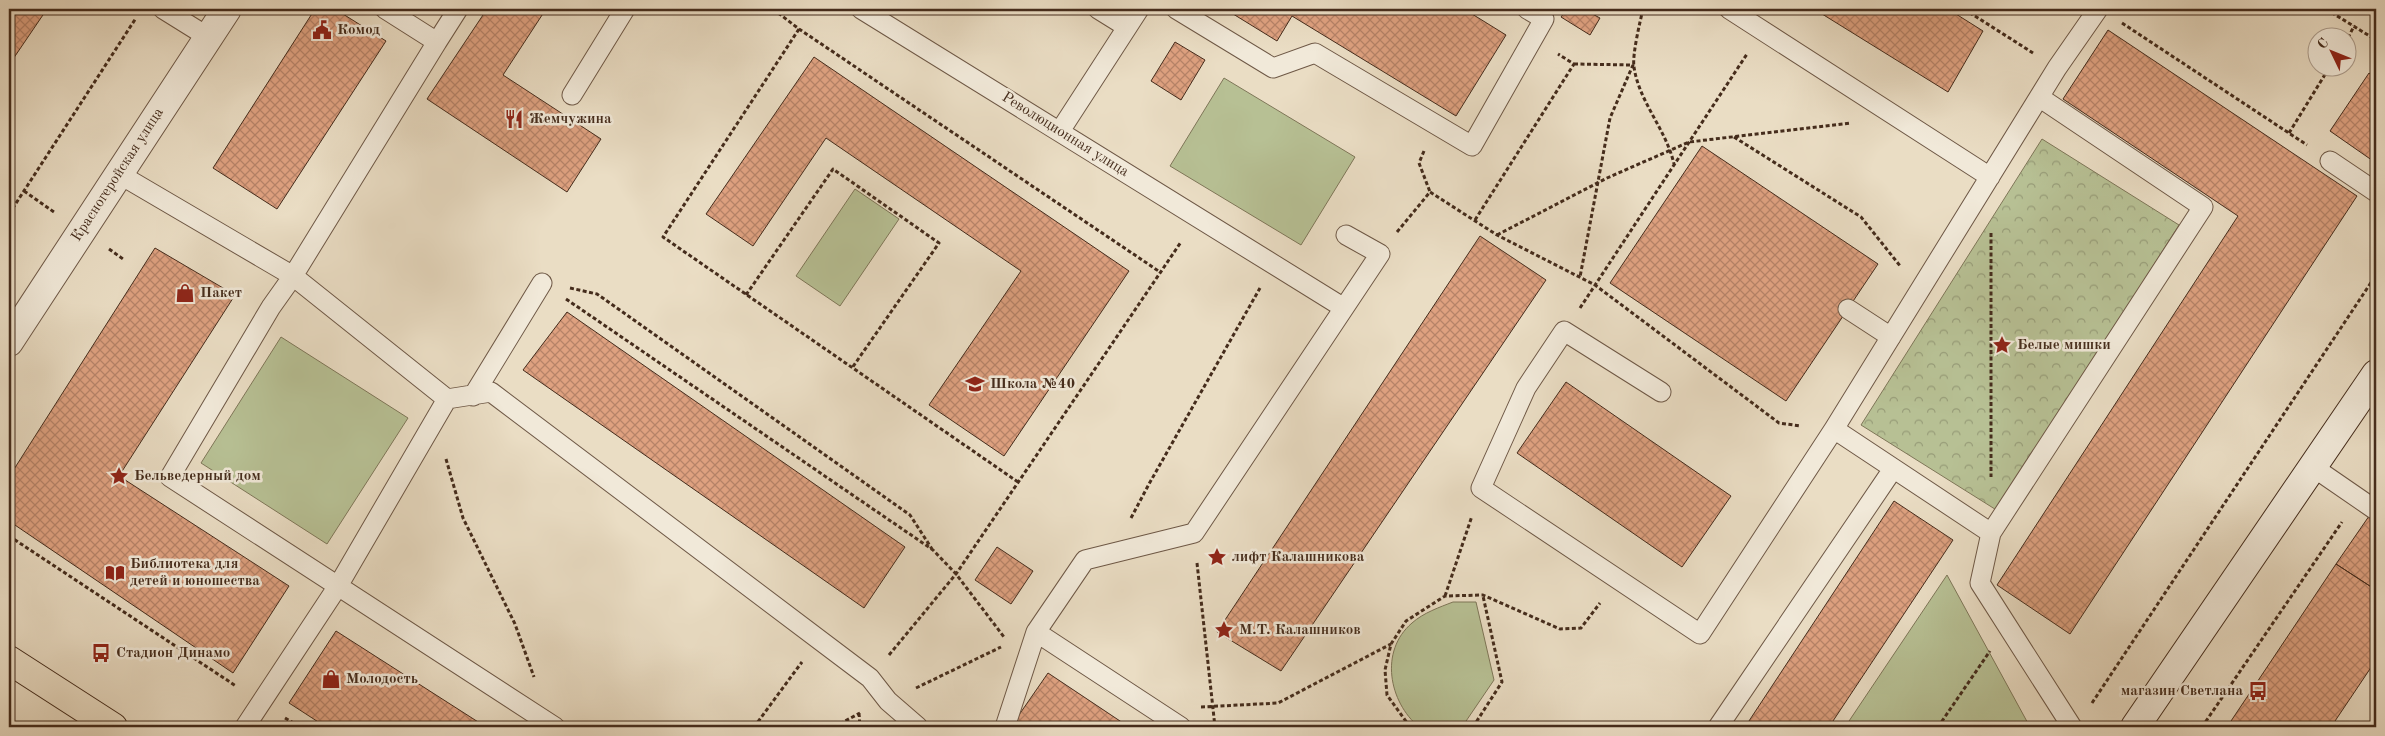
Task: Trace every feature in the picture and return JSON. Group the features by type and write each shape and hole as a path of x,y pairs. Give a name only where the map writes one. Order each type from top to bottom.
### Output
{"main road":[{"name":"Красногеройская улица","path":"9,342 227,9"},
{"path":"2135,727 2376,374"},
{"path":"9,660 113,727"}],"lane":[{"path":"164,9 208,37"},
{"path":"384,9 437,42"},
{"path":"458,9 293,276 271,307 170,477 553,726"},
{"path":"572,95 624,9"},
{"name":"Революционная улица","path":"861,9 1344,308"},
{"path":"1098,9 1127,27"},
{"path":"1060,131 1139,9"},
{"path":"1176,9 1273,68 1314,54 1472,146 1544,19 1527,9"},
{"path":"1729,9 1990,177"},
{"path":"1661,392 1564,332 1526,388 1481,488 1700,634 1834,429 2057,68 2098,9"},
{"path":"2039,97 2202,207 1991,533 1980,584 2072,727"},
{"path":"2330,160 2376,192"},
{"path":"118,174 293,276 447,399 491,392 870,678 888,701 918,727"},
{"path":"1005,727 1036,632 1085,560 1194,532 1380,254 1346,234"},
{"path":"473,396 542,283"},
{"path":"1848,310 1891,337"},
{"path":"245,727 338,586 447,399"},
{"path":"1834,429 1991,533"},
{"path":"2313,467 2374,510"},
{"path":"1718,727 1893,468"},
{"path":"1036,632 1182,727"}],"path":[{"path":"772,9 1160,272"},
{"path":"1580,277 1610,118 1633,65 1643,9"},
{"path":"1964,9 2057,68"},
{"path":"2326,9 2376,40"},
{"path":"9,214 136,17"},
{"path":"799,29 663,237 1018,482"},
{"path":"1564,332 1762,30"},
{"path":"1533,40 1574,64 1633,65"},
{"path":"2150,41 2330,160"},
{"path":"1474,220 1574,64"},
{"path":"1633,65 1642,96 1671,150 1674,164"},
{"path":"2289,133 2323,78"},
{"path":"1497,235 1598,183 1689,142 1899,118"},
{"path":"1435,125 1418,163 1430,192 1497,235 1595,285 1779,423"},
{"path":"1733,136 1861,217 1920,291"},
{"path":"746,295 833,169 939,243 852,368"},
{"path":"1990,177 1991,533"},
{"path":"1380,254 1430,192"},
{"path":"870,678 956,574 1198,216"},
{"path":"1114,553 1149,484 1267,276 1269,260"},
{"path":"2087,711 2376,275"},
{"path":"542,283 933,550"},
{"path":"542,283 597,294 910,515 933,550 956,574 1008,643 859,713 834,727"},
{"path":"435,420 463,518 515,624 553,726"},
{"path":"1445,596 1481,488"},
{"path":"2202,727 2359,498"},
{"path":"1194,532 1215,727"},
{"path":"9,536 300,727"},
{"path":"1410,727 1387,695 1385,670 1391,644 1406,621 1445,596 1483,595 1560,629 1581,628 1619,580"},
{"path":"1473,727 1502,682 1483,595"},
{"path":"1938,727 2008,626"},
{"path":"754,727 819,639"},
{"path":"1156,710 1278,703 1391,644"}],"green space":[{"path":"1224,78 1355,157 1301,245 1170,166"},
{"path":"2042,139 2179,225 1998,511 1861,425"},
{"path":"855,189 899,219 840,306 796,276"},
{"path":"281,337 408,418 327,544 201,463"},
{"path":"1947,575 2030,727 1845,727"},
{"path":"1453,602 1476,602 1494,680 1462,727 1419,727 1409,717 1395,690 1392,662 1395,648 1402,634 1416,619"}],"building":[{"path":"9,9 47,9 9,65"},
{"path":"315,9 335,9 386,41 277,209 213,168"},
{"name":"Жемчужина","path":"487,9 546,9 503,75 601,139 567,192 427,99"},
{"path":"1225,9 1464,9 1506,35 1456,116 1292,16 1277,41"},
{"path":"1567,9 1583,9 1600,18 1590,35 1561,17"},
{"path":"1814,9 1948,9 1983,31 1948,92"},
{"path":"2108,30 2357,196 2070,634 1997,585 2238,216 2063,99"},
{"path":"1175,42 1205,60 1181,100 1151,81"},
{"path":"814,57 1129,271 1004,456 929,405 1021,271 826,138 753,246 706,214"},
{"path":"2369,73 2376,78 2376,163 2330,131"},
{"path":"1702,146 1878,264 1786,401 1610,283"},
{"path":"1480,236 1546,280 1281,671 1217,632"},
{"path":"155,248 235,295 119,476 289,586 233,673 9,521 9,477"},
{"path":"567,312 905,547 864,608 523,370"},
{"path":"1566,382 1731,496 1682,567 1517,453"},
{"path":"1894,501 1953,540 1829,727 1745,727"},
{"path":"2376,506 2376,590 2336,564"},
{"path":"997,547 1033,571 1011,604 975,580"},
{"path":"2336,564 2376,590 2376,660 2331,727 2227,727"},
{"path":"336,631 486,727 326,727 289,703"},
{"path":"1048,673 1129,727 1016,727 1012,725"}],"place":[{"name":"Комод","path":"322,30"},
{"name":"Жемчужина","path":"514,119"},
{"name":"Пакет","path":"185,293"},
{"name":"Белые мишки","path":"2002,345"},
{"name":"Школа №40","path":"975,384"},
{"name":"Бельведерный дом","path":"119,476"},
{"name":"лифт Калашникова","path":"1217,557"},
{"name":"Библиотека для детей и юношества","path":"115,573"},
{"name":"М.Т. Калашников","path":"1224,630"},
{"name":"Стадион Динамо","path":"101,653"},
{"name":"Молодость","path":"331,679"},
{"name":"магазин Светлана","path":"2258,691"}]}
